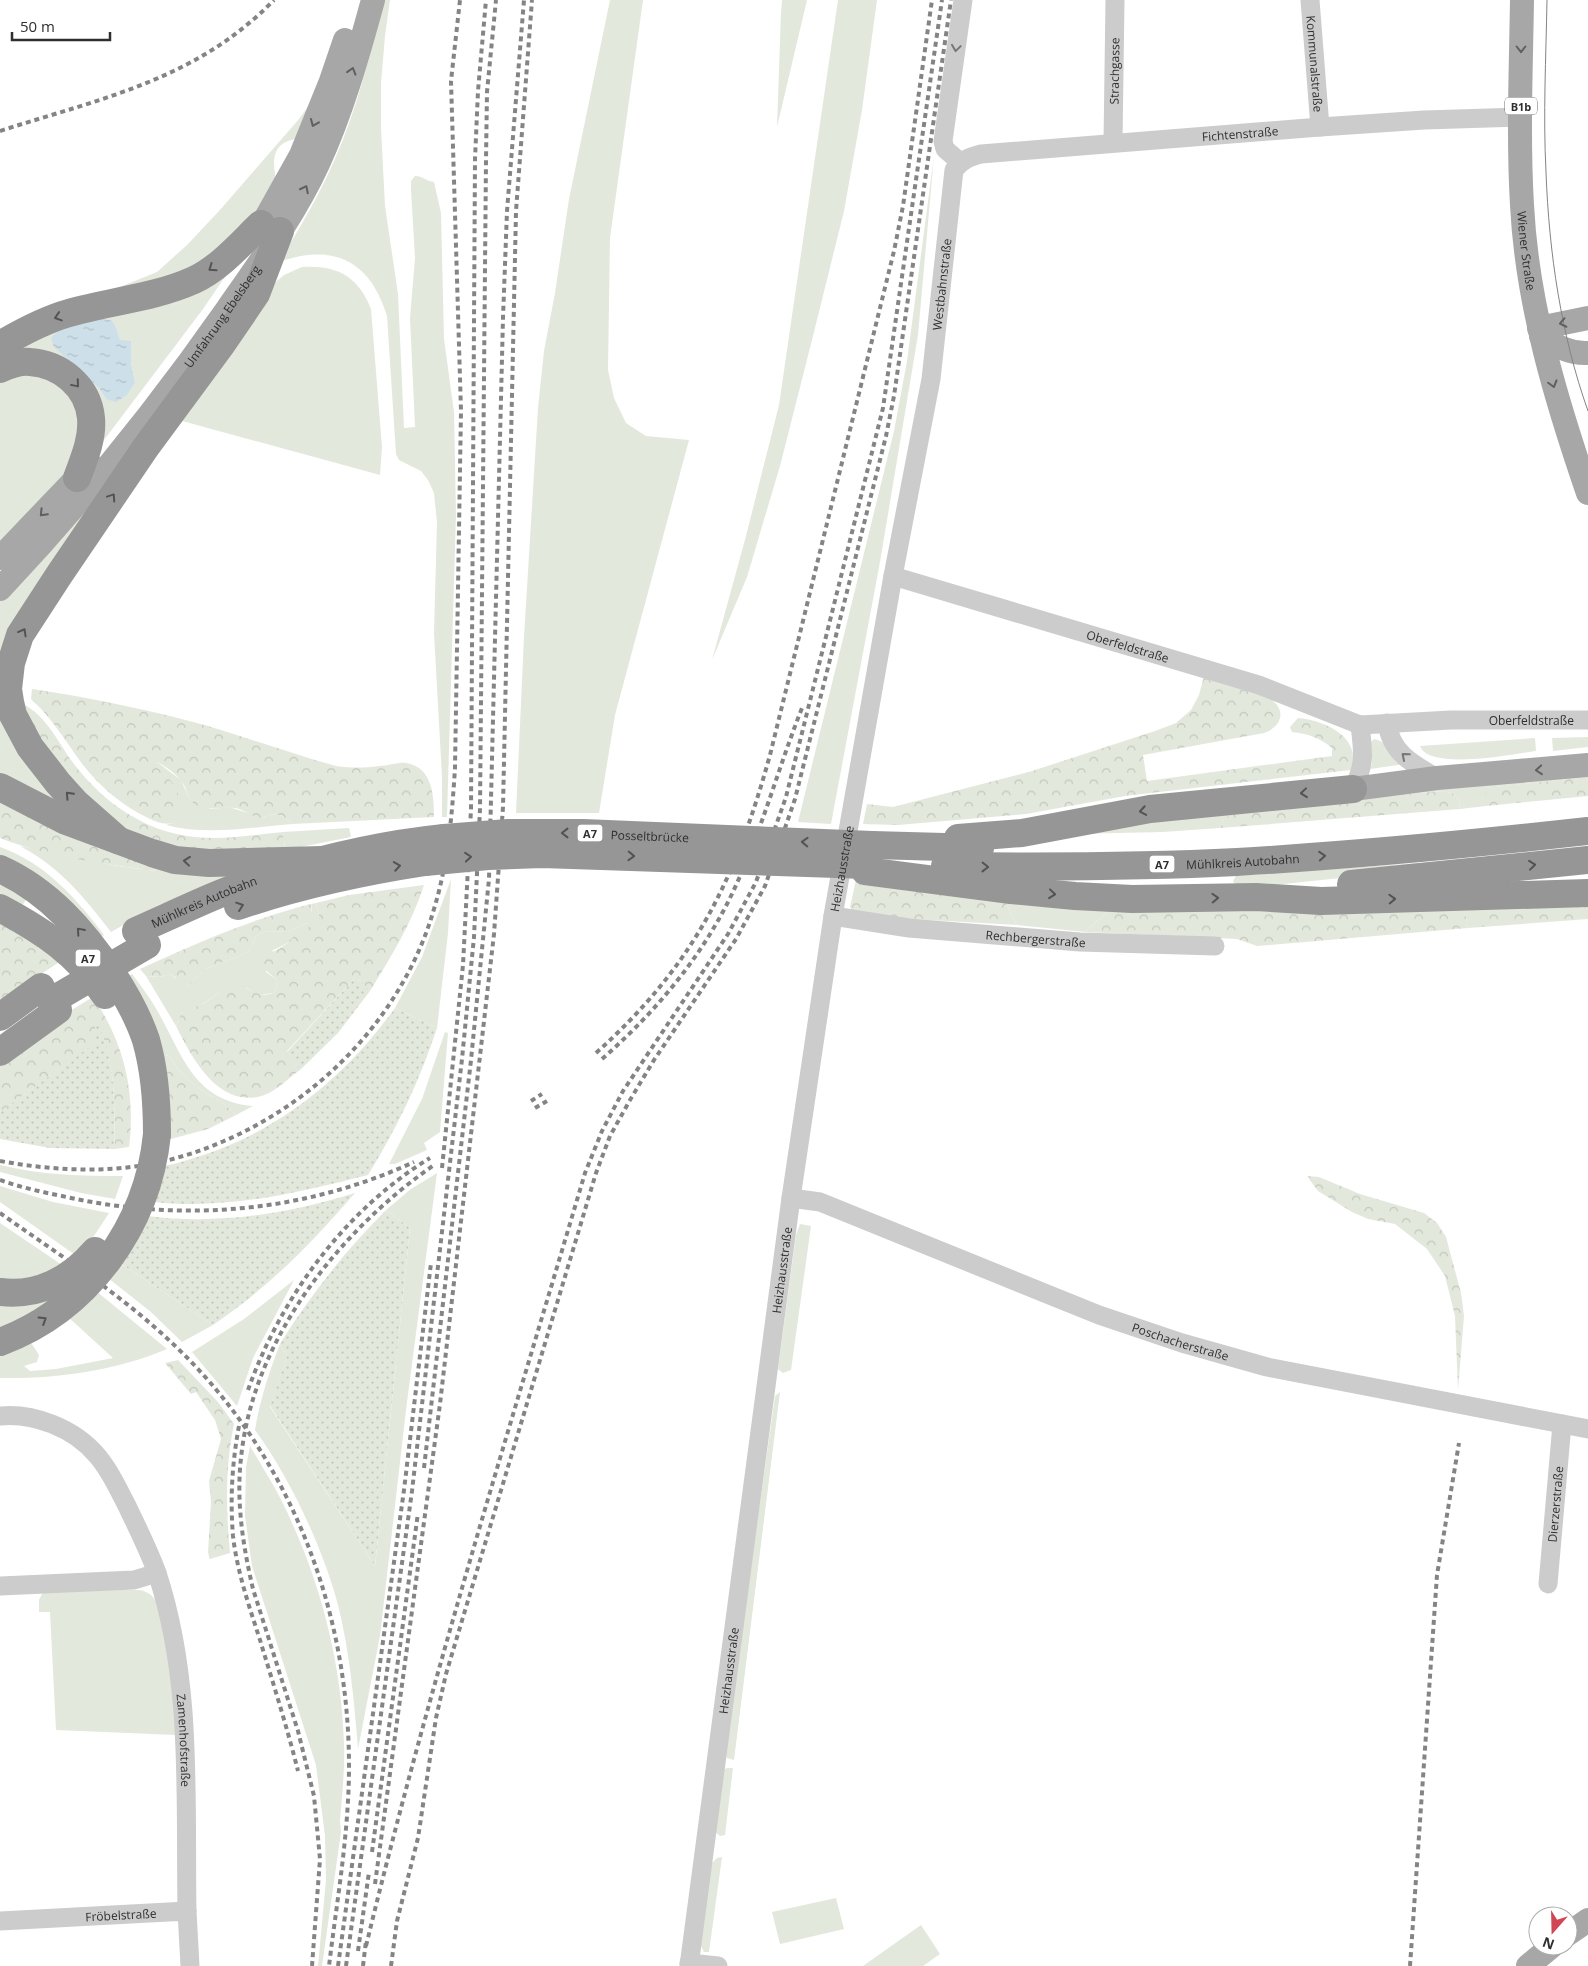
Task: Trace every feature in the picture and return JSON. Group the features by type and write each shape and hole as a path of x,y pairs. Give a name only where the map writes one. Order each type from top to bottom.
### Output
{"highway":[{"path":"0,346 24,331 47,320 71,312 167,291 196,279 271,228"},
{"path":"118,840 76,803 42,764 20,731 9,690 11,663 20,635 146,447 222,344 256,294 271,228"},
{"path":"0,369 28,362 43,364 58,369 71,378 80,389 87,402 91,416 91,430 77,478"},
{"path":"0,787 66,821 175,860 209,864 323,860"},
{"path":"874,857 952,838 1022,833 1150,809 1353,788"},
{"name":"Mühlkreis Autobahn","path":"1490,833 1588,814"},
{"name":"Mühlkreis Autobahn","path":"874,857 1010,867 1203,863 1307,857 1490,833 1588,831"},
{"name":"Posseltbrücke","path":"427,851 508,833 583,833 874,857"},
{"name":"Mühlkreis Autobahn","path":"0,1038 50,1000 141,938 220,894 272,874 351,853 427,851"},
{"name":"Mühlkreis Autobahn","path":"0,1017 50,1000 93,975 141,938 277,893 363,871 427,851"},
{"name":"Posseltbrücke","path":"427,851 488,856 542,854 829,863 874,857"},
{"path":"874,857 1075,896 1132,899 1256,897 1320,887 1472,884 1588,893"},
{"path":"1472,884 1588,860"},
{"path":"0,870 19,878 41,893 59,909 97,951 128,1000 141,1027 154,1072 157,1104 148,1136 134,1169 124,1200 108,1232 87,1260 68,1277 48,1287 28,1292 0,1292"},
{"path":"0,908 37,929 65,949 86,968 111,1004 122,1025 136,1070 140,1103 148,1136 151,1171 143,1198 126,1234 109,1261 63,1307 24,1332 0,1342"},
{"path":"0,1052 50,1000"}],"main road":[{"name":"Umfahrung Ebelsberg","path":"0,589 51,533 150,416 206,339 271,228 290,176 315,121 344,44 357,0"},
{"name":"Umfahrung Ebelsberg","path":"0,558 98,455 190,337 243,260 271,228 298,203 327,144 348,85 373,0"},
{"name":"Wiener Straße","path":"1522,0 1522,205 1529,273 1540,332 1560,407 1588,493"},
{"path":"1540,332 1588,318"},
{"path":"1540,332 1558,347 1570,351 1588,353"},
{"path":"1353,788 1437,778 1588,766"},
{"path":"1528,1966 1540,1956"}],"street":[{"path":"960,162 945,149 943,141 964,0"},
{"name":"Strachgasse","path":"1112,142 1115,0"},
{"name":"Kommunalstraße","path":"1310,0 1320,126"},
{"name":"Fichtenstraße","path":"960,162 981,154 1112,142 1320,126 1521,117"},
{"name":"Westbahnstraße","path":"893,576 931,378 952,179 954,170 960,162"},
{"name":"Oberfeldstraße","path":"893,576 1259,686 1360,724 1452,720 1588,720"},
{"name":"Heizhausstraße","path":"689,1964 791,1198 833,916 893,576"},
{"path":"1387,723 1391,742 1397,749 1416,766 1437,778"},
{"path":"1353,788 1363,764 1364,754 1360,724"},
{"name":"Rechbergerstraße","path":"833,916 909,928 1080,942 1214,946"},
{"name":"Poschacherstraße","path":"791,1198 820,1202 1099,1315 1218,1354 1267,1367 1588,1429"},
{"name":"Zamenhofstraße","path":"0,1416 17,1414 40,1419 64,1428 86,1442 112,1475 146,1545 157,1573 173,1634 183,1701 187,1911"},
{"name":"Dierzerstraße","path":"1548,1584 1562,1424"},
{"path":"0,1586 134,1580 157,1573"},
{"path":"187,1911 190,1966"},
{"name":"Fröbelstraße","path":"0,1921 187,1911"},
{"path":"689,1964 718,1966"}],"green space":[{"path":"384,0 390,0 381,83 381,128 385,206 398,294 404,428 415,427 410,318 415,258 411,181 415,176 434,182 441,213 444,339 454,412 456,514 447,817 442,817 442,777 434,633 437,522 434,493 421,471 399,460 396,454 387,316 380,297 371,281 360,269 347,261 332,256 316,255 279,262 315,200 342,142 362,82"},
{"path":"610,0 643,0 610,238 608,370 614,398 626,423 646,436 689,440 615,715 599,813 516,813 524,637 538,408 544,351 569,199"},
{"path":"782,0 807,0 777,127 781,13"},
{"path":"838,0 877,0 862,110 844,211 780,466 747,577 712,660 779,405"},
{"path":"315,97 295,139 281,145 277,150 274,170 277,185 260,212 196,272 105,293 157,272 187,245 299,119"},
{"path":"934,156 918,335 880,562 831,824 798,822 894,431 907,361"},
{"path":"250,240 203,309 101,444 93,401 0,353 95,314","holes":["115,325 120,341 131,341 131,363 135,382 106,399 99,388"]},
{"path":"302,267 326,268 345,275 360,288 371,309 382,447 380,475 175,419 271,286 284,275"},
{"path":"35,370 82,402 81,448 59,482 0,545 0,376"},
{"path":"104,482 0,682 0,599"},
{"path":"1204,676 1268,697 1278,707 1280,712 1279,722 1264,733 1143,755 1147,781 1332,756 1332,748 1323,741 1308,735 1292,732 1290,727 1298,718 1319,722 1330,727 1347,740 1352,749 1351,770 1125,796 1026,814 898,825 863,824 867,804 893,807 1029,772 1176,723 1191,710 1199,695"},
{"path":"32,689 77,696 187,720 336,766 363,767 406,763 422,770 427,777 432,792 434,817 293,824 282,816 271,814 260,818 239,809 202,807 191,801 183,783 176,775 157,762 154,765 168,777 177,790 179,805 173,823 157,822 130,808 97,781 53,723 31,699"},
{"path":"0,701 76,812 0,779"},
{"path":"23,704 32,709 46,723 74,764 99,791 112,803 143,822 177,834 206,838 228,838 283,832 285,850 188,855 118,828 43,756"},
{"path":"1588,737 1588,747 1553,751 1552,738"},
{"path":"1535,738 1536,751 1473,759 1439,758 1427,754 1420,746"},
{"path":"1374,739 1387,745 1405,764 1370,769 1372,764 1371,742"},
{"path":"157,762 181,780 189,798 211,809 229,807 264,818 271,814 282,816 293,824 213,830 197,830 166,825 173,823 174,786 153,765"},
{"path":"1588,772 1588,777 1486,788 1486,806 1460,809 1459,800 1455,794 1443,791 1403,794 1224,819 1220,828 1163,832 1072,834 1072,830"},
{"path":"1588,777 1588,796 1486,806 1485,788"},
{"path":"1443,791 1455,794 1459,800 1460,809 1220,828 1224,819 1231,815 1403,794"},
{"path":"0,795 158,863 155,871 57,855 18,845 0,838"},
{"path":"349,828 351,837 285,850 283,832"},
{"path":"20,846 118,866 155,871 158,863 247,871 159,905 111,932 91,906 59,873"},
{"path":"0,847 31,862 58,883 71,895 104,935 95,940 0,860"},
{"path":"1461,860 1462,865 1265,886 1236,886 1233,881 1236,876"},
{"path":"0,878 30,894 19,910 0,899"},
{"path":"451,879 448,933 437,1028 395,1008 422,957"},
{"path":"856,880 1003,897 1017,925 875,917 853,912 850,907"},
{"path":"424,885 407,926 370,991 356,977 287,1051 300,1070 275,1090 258,1097 243,1097 230,1094 207,1076 197,1064 176,1026 181,1013 203,1004 224,990 237,986 262,995 273,993 277,988 276,979 262,967 264,961 270,953 279,949 313,923 319,916 316,903 349,895"},
{"path":"1003,897 1113,907 1085,932 1017,925"},
{"path":"1588,901 1588,919 1482,927 1482,905"},
{"path":"316,903 319,916 313,925 293,940 273,950 266,972 276,979 277,988 273,993 258,995 247,988 222,991 201,1005 181,1013 176,1026 146,976 160,977 170,974 187,987 206,969 249,951 256,936 265,931 288,932 307,923 312,911 311,904"},
{"path":"311,904 312,918 307,923 288,932 265,931 256,936 249,951 206,969 187,987 180,986 176,978 170,974 160,977 146,976 140,969 224,932"},
{"path":"1482,905 1482,927 1468,928 1464,907"},
{"path":"1113,907 1464,907 1468,928 1257,946 1237,939 1085,932"},
{"path":"0,919 64,959 0,1001"},
{"path":"132,974 155,1007 183,1060 204,1086 217,1095 233,1102 253,1106 236,1115 227,1106 187,1079 169,1056 161,1054 126,977"},
{"path":"356,977 370,991 338,1033 300,1070 287,1052"},
{"path":"93,997 113,1032 125,1069 131,1107 129,1147 115,1149 111,1066 102,1035 95,1020 96,1043 0,1112 0,1062 65,1014"},
{"path":"395,1008 437,1028 407,1103 389,1140 368,1175 288,1194 235,1202 181,1204 154,1202 164,1166 200,1156 233,1143 265,1128 294,1109 322,1088 348,1064"},
{"path":"95,1018 107,1049 111,1066 115,1149 50,1148 0,1139 0,1112 95,1043"},
{"path":"445,1032 448,1033 440,1132 424,1143 427,1150 395,1164 389,1164 422,1099"},
{"path":"161,1054 169,1056 187,1079 227,1106 236,1115 208,1129 167,1140"},
{"path":"0,1165 46,1173 123,1176 115,1199 81,1193 0,1172"},
{"path":"437,1173 406,1410 380,1636 358,1749 349,1659 332,1583 324,1560 293,1491 255,1430 265,1386 280,1344 287,1356 270,1407 375,1566 410,1228 386,1210 411,1189"},
{"path":"1307,1176 1319,1177 1360,1194 1424,1213 1437,1223 1446,1237 1461,1293 1464,1316 1458,1390 1455,1316 1445,1276 1427,1249 1395,1224 1368,1219 1352,1212 1318,1191"},
{"path":"0,1186 53,1202 109,1213 78,1257 0,1202"},
{"path":"355,1193 322,1230 271,1280 213,1325 120,1263 148,1216 201,1219 253,1216 304,1207"},
{"path":"386,1210 410,1228 375,1566 270,1406 287,1356 280,1344 331,1272 357,1240"},
{"path":"0,1223 65,1267 48,1276 0,1283"},
{"path":"800,1224 811,1226 791,1370 783,1373 778,1369 796,1235"},
{"path":"120,1263 213,1325 182,1342 151,1312 108,1278"},
{"path":"294,1280 253,1358 237,1406 192,1352 244,1319"},
{"path":"96,1291 167,1349 127,1363 85,1372 42,1377 0,1378 0,1353 30,1341 39,1355 37,1362 24,1366 30,1371 56,1369 113,1358 67,1316"},
{"path":"57,1298 0,1330 0,1302"},
{"path":"178,1360 218,1402 234,1424 227,1488 230,1553 210,1559 208,1553 211,1502 209,1481 221,1439 215,1420 196,1392 191,1394 165,1363"},
{"path":"780,1392 734,1760 727,1758 725,1753 775,1396"},
{"path":"250,1446 283,1503 313,1576 329,1631 339,1687 344,1754 341,1832 322,1966 318,1966 326,1880 325,1836 316,1765 252,1566 245,1516 246,1467"},
{"path":"140,1590 147,1592 153,1597 159,1608 167,1643 176,1735 56,1730 50,1612 39,1612 39,1600 43,1592"},
{"path":"733,1768 725,1835 720,1836 715,1832 723,1770"},
{"path":"722,1857 709,1952 704,1952 700,1944 711,1864 717,1858"},
{"path":"836,1898 844,1929 780,1944 772,1912"},
{"path":"921,1925 940,1954 923,1966 863,1966"}],"water":[{"path":"98,319 111,320 115,325 120,340 131,341 131,363 135,382 127,395 116,402 106,399 99,388 54,347 51,338 66,327"}],"tram line":[{"path":"1547,0 1545,129 1550,233 1553,263 1570,353 1588,411"}],"railway":[{"path":"0,131 111,96 180,68 213,50 244,27 274,0"},
{"path":"0,1161 84,1170 127,1167 169,1160 214,1145 257,1125 297,1099 334,1069 367,1034 395,996 417,954 434,909 443,874 451,822 455,768 461,411 451,81 460,0"},
{"path":"442,1168 463,965 471,809 475,159 478,91 486,0"},
{"path":"346,1966 412,1491 462,1059 474,937 480,809 487,92 496,0"},
{"path":"424,1468 471,1060 489,879 507,211 524,0"},
{"path":"375,1884 440,1404 494,934 503,807 516,211 532,0"},
{"path":"596,1053 660,987 685,953 707,918 726,881 757,800 770,755 894,251 903,206 932,0"},
{"path":"366,1946 390,1849 443,1655 585,1173 602,1131 623,1091 728,934 756,882 786,797 883,408 942,0"},
{"path":"391,1966 397,1921 418,1838 436,1718 446,1674 596,1173 610,1136 630,1100 654,1060 736,939 765,886 795,799 886,436 894,396 951,0"},
{"path":"602,1059 623,1040 679,978 696,956 725,908 763,818 802,708"},
{"path":"531,1101 542,1094"},
{"path":"535,1108 547,1101"},
{"path":"248,1390 278,1322 298,1289 320,1259 370,1203 399,1179 430,1158"},
{"path":"0,1180 38,1191 107,1204 196,1211 241,1208 329,1193 372,1179 414,1162"},
{"path":"312,1966 320,1859 314,1796 298,1731 249,1573 240,1507 241,1458 249,1414 263,1371 282,1330 306,1292 334,1255 365,1222 434,1165"},
{"path":"0,1213 88,1275 151,1324 212,1385 248,1432 279,1482 304,1535 324,1591 338,1648 346,1707 349,1766 347,1816 329,1966"},
{"path":"338,1966 404,1490 431,1263"},
{"path":"239,1426 233,1467 232,1495 233,1536 237,1562 298,1771"},
{"path":"1410,1966 1437,1575 1459,1443"},
{"path":"372,1852 418,1513"},
{"path":"358,1951 369,1872"},
{"path":"363,1966 366,1941"}]}
